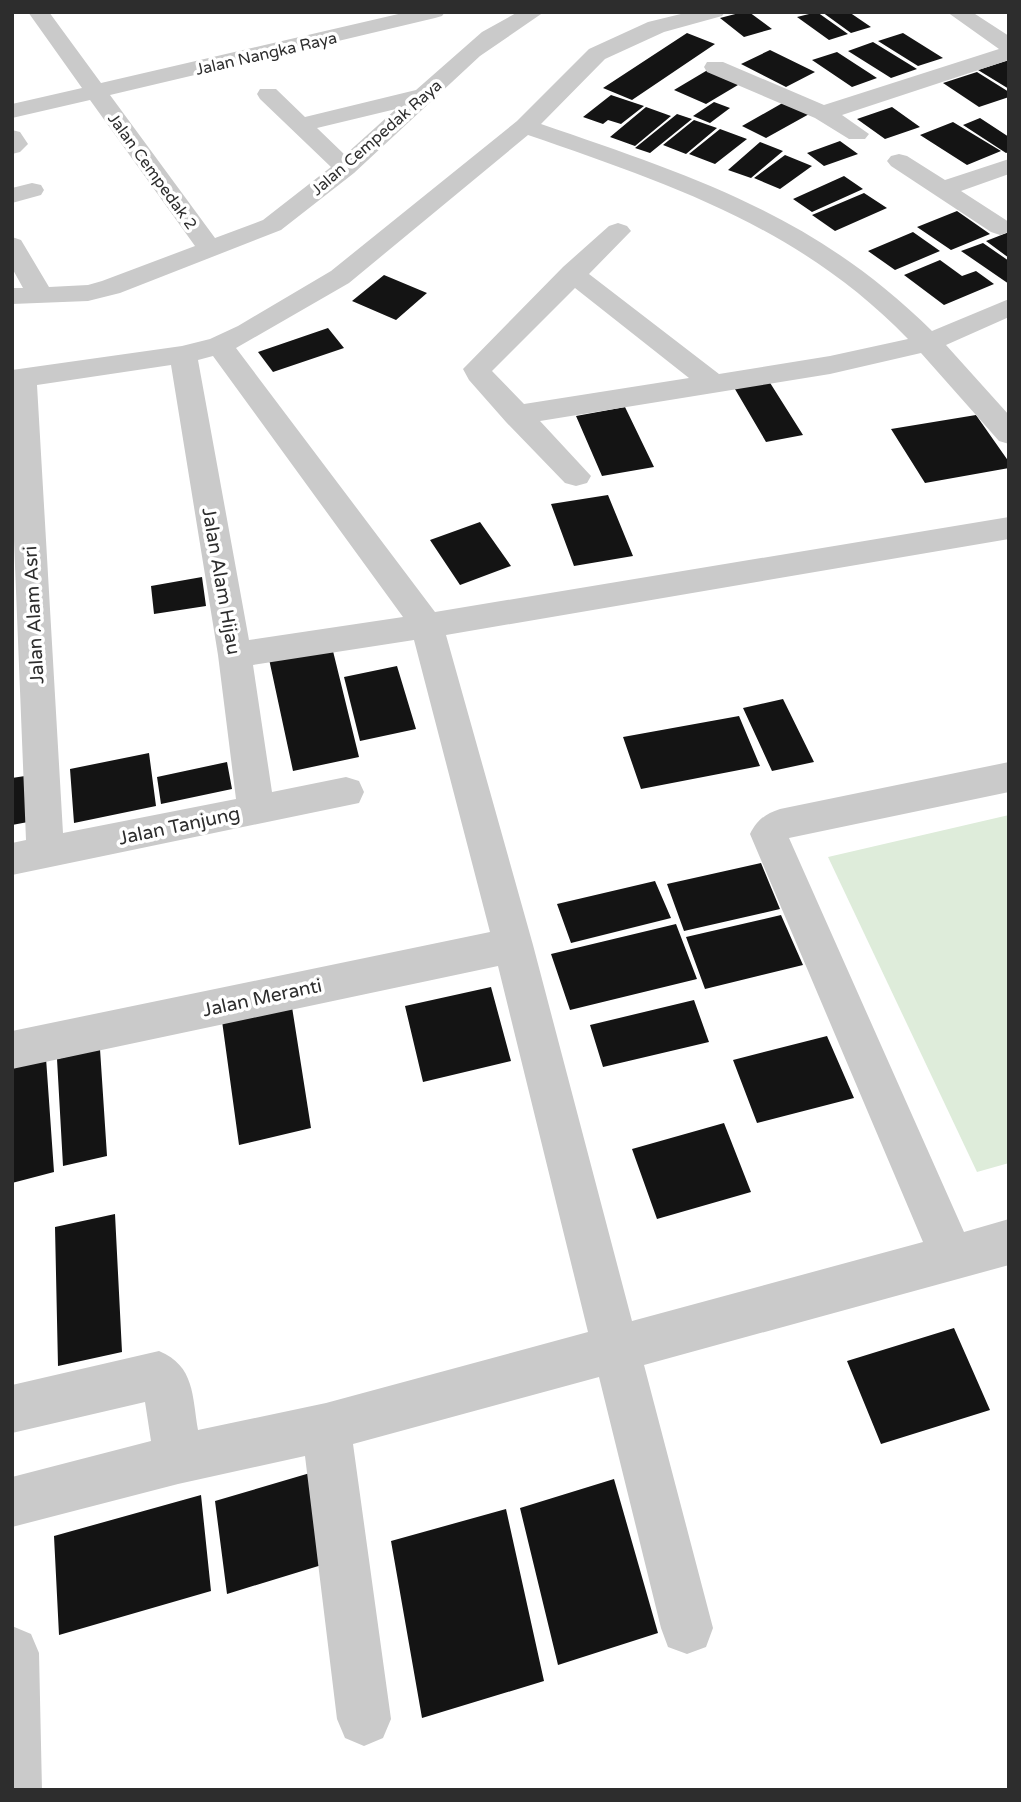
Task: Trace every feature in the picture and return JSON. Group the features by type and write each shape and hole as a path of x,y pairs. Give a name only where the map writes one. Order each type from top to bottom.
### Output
{"street":[{"name":"Jalan Cempedak 2","path":"38,12 210,249"},
{"name":"Jalan Cempedak Raya","path":"12,296 66,295 99,290 272,225 345,168 423,95 442,26 490,37 534,12"},
{"path":"17,379 183,355 220,345 279,316 340,277 525,126 597,54 656,27 715,12"},
{"path":"957,12 1009,46"},
{"name":"Jalan Nangka Raya","path":"12,111 442,26"},
{"path":"823,113 1009,52"},
{"path":"715,67 823,113 857,134"},
{"path":"268,93 345,168"},
{"path":"299,125 423,95"},
{"path":"525,126 712,194 772,223 840,265 930,342 1009,434"},
{"path":"12,137 16,144 12,147"},
{"path":"899,161 1000,227"},
{"path":"942,189 1009,166"},
{"path":"576,477 516,415 477,369 572,273 618,231"},
{"path":"12,245 40,294"},
{"path":"572,273 713,383"},
{"path":"516,415 830,365 930,342 1009,307"},
{"path":"220,345 427,626 513,945 688,1628"},
{"name":"Jalan Alam Hijau","path":"183,355 234,655 256,808"},
{"name":"Jalan Alam Asri","path":"17,379 29,855"},
{"path":"234,655 427,626 1009,528"},
{"path":"951,1257 769,834 780,824 1009,777"},
{"name":"Jalan Tanjung","path":"29,855 346,792"},
{"name":"Jalan Meranti","path":"12,1050 513,945"},
{"path":"12,1502 178,1459 327,1427 1009,1242"},
{"path":"12,1409 159,1375 167,1387 178,1459"},
{"path":"327,1427 364,1719"},
{"path":"12,1653 14,1790"}],"green space":[{"path":"1009,815 1009,1163 977,1172 828,857"}],"building":[{"path":"749,12 772,29 744,37 720,18"},
{"path":"817,12 848,34 829,40 797,17"},
{"path":"822,12 849,12 871,27 851,33"},
{"path":"687,33 715,44 632,100 603,88"},
{"path":"903,33 943,58 918,66 878,41"},
{"path":"873,42 917,69 891,78 848,51"},
{"path":"770,50 815,72 786,87 741,64"},
{"path":"837,52 877,78 852,87 812,60"},
{"path":"1009,60 1009,89 978,70"},
{"path":"711,68 743,82 706,104 674,90"},
{"path":"977,72 1009,92 1009,97 979,107 943,83"},
{"path":"611,95 644,106 621,124 608,120 603,124 583,117"},
{"path":"786,101 811,113 766,138 742,126"},
{"path":"714,102 730,108 710,123 693,116"},
{"path":"646,107 671,116 635,146 610,137"},
{"path":"892,107 920,127 885,139 857,119"},
{"path":"677,114 692,119 650,153 635,148"},
{"path":"980,118 1009,137 1009,152 1006,153 963,125"},
{"path":"694,120 717,128 686,154 663,145"},
{"path":"953,122 1001,151 967,165 920,135"},
{"path":"720,129 747,139 715,164 689,154"},
{"path":"840,141 858,154 824,166 807,153"},
{"path":"760,142 783,151 751,178 728,170"},
{"path":"785,155 812,166 780,189 754,178"},
{"path":"844,176 863,189 812,212 793,199"},
{"path":"864,193 887,208 835,231 812,215"},
{"path":"957,211 990,234 951,250 917,227"},
{"path":"913,232 940,251 895,270 868,251"},
{"path":"1009,232 1009,258 986,241"},
{"path":"983,243 1009,261 1009,284 961,251"},
{"path":"940,260 962,276 976,271 994,284 944,305 904,275"},
{"path":"384,275 427,293 396,320 352,301"},
{"path":"328,328 344,348 273,372 258,352"},
{"path":"767,378 803,435 766,442 732,384"},
{"path":"625,407 654,467 602,476 576,416"},
{"path":"976,415 1009,462 1009,468 925,483 891,429"},
{"path":"608,495 633,556 574,566 551,504"},
{"path":"480,522 511,566 460,585 430,540"},
{"path":"202,577 206,606 154,614 151,586"},
{"path":"332,647 359,757 293,771 269,659"},
{"path":"397,666 416,729 360,741 344,677"},
{"path":"783,699 814,762 772,771 743,708"},
{"path":"739,716 760,766 641,789 623,737"},
{"path":"149,753 156,806 74,823 70,769"},
{"path":"227,762 232,789 161,804 157,777"},
{"path":"25,776 28,822 12,825 12,778"},
{"path":"761,863 780,909 684,931 667,884"},
{"path":"655,881 671,918 571,943 557,904"},
{"path":"781,915 803,965 705,989 686,937"},
{"path":"676,924 697,979 570,1010 551,954"},
{"path":"491,987 511,1061 423,1082 405,1006"},
{"path":"694,1000 709,1042 603,1067 590,1025"},
{"path":"292,1007 311,1128 239,1145 222,1021"},
{"path":"827,1036 854,1098 757,1123 733,1060"},
{"path":"100,1049 107,1156 63,1166 57,1059"},
{"path":"46,1058 54,1172 12,1183 12,1066"},
{"path":"724,1123 751,1192 657,1219 632,1149"},
{"path":"115,1214 122,1352 58,1366 55,1227"},
{"path":"954,1328 990,1410 881,1444 847,1361"},
{"path":"310,1473 325,1564 227,1594 215,1501"},
{"path":"614,1479 658,1633 558,1665 520,1508"},
{"path":"201,1495 211,1591 59,1635 54,1536"},
{"path":"506,1509 544,1681 422,1718 391,1541"}]}
